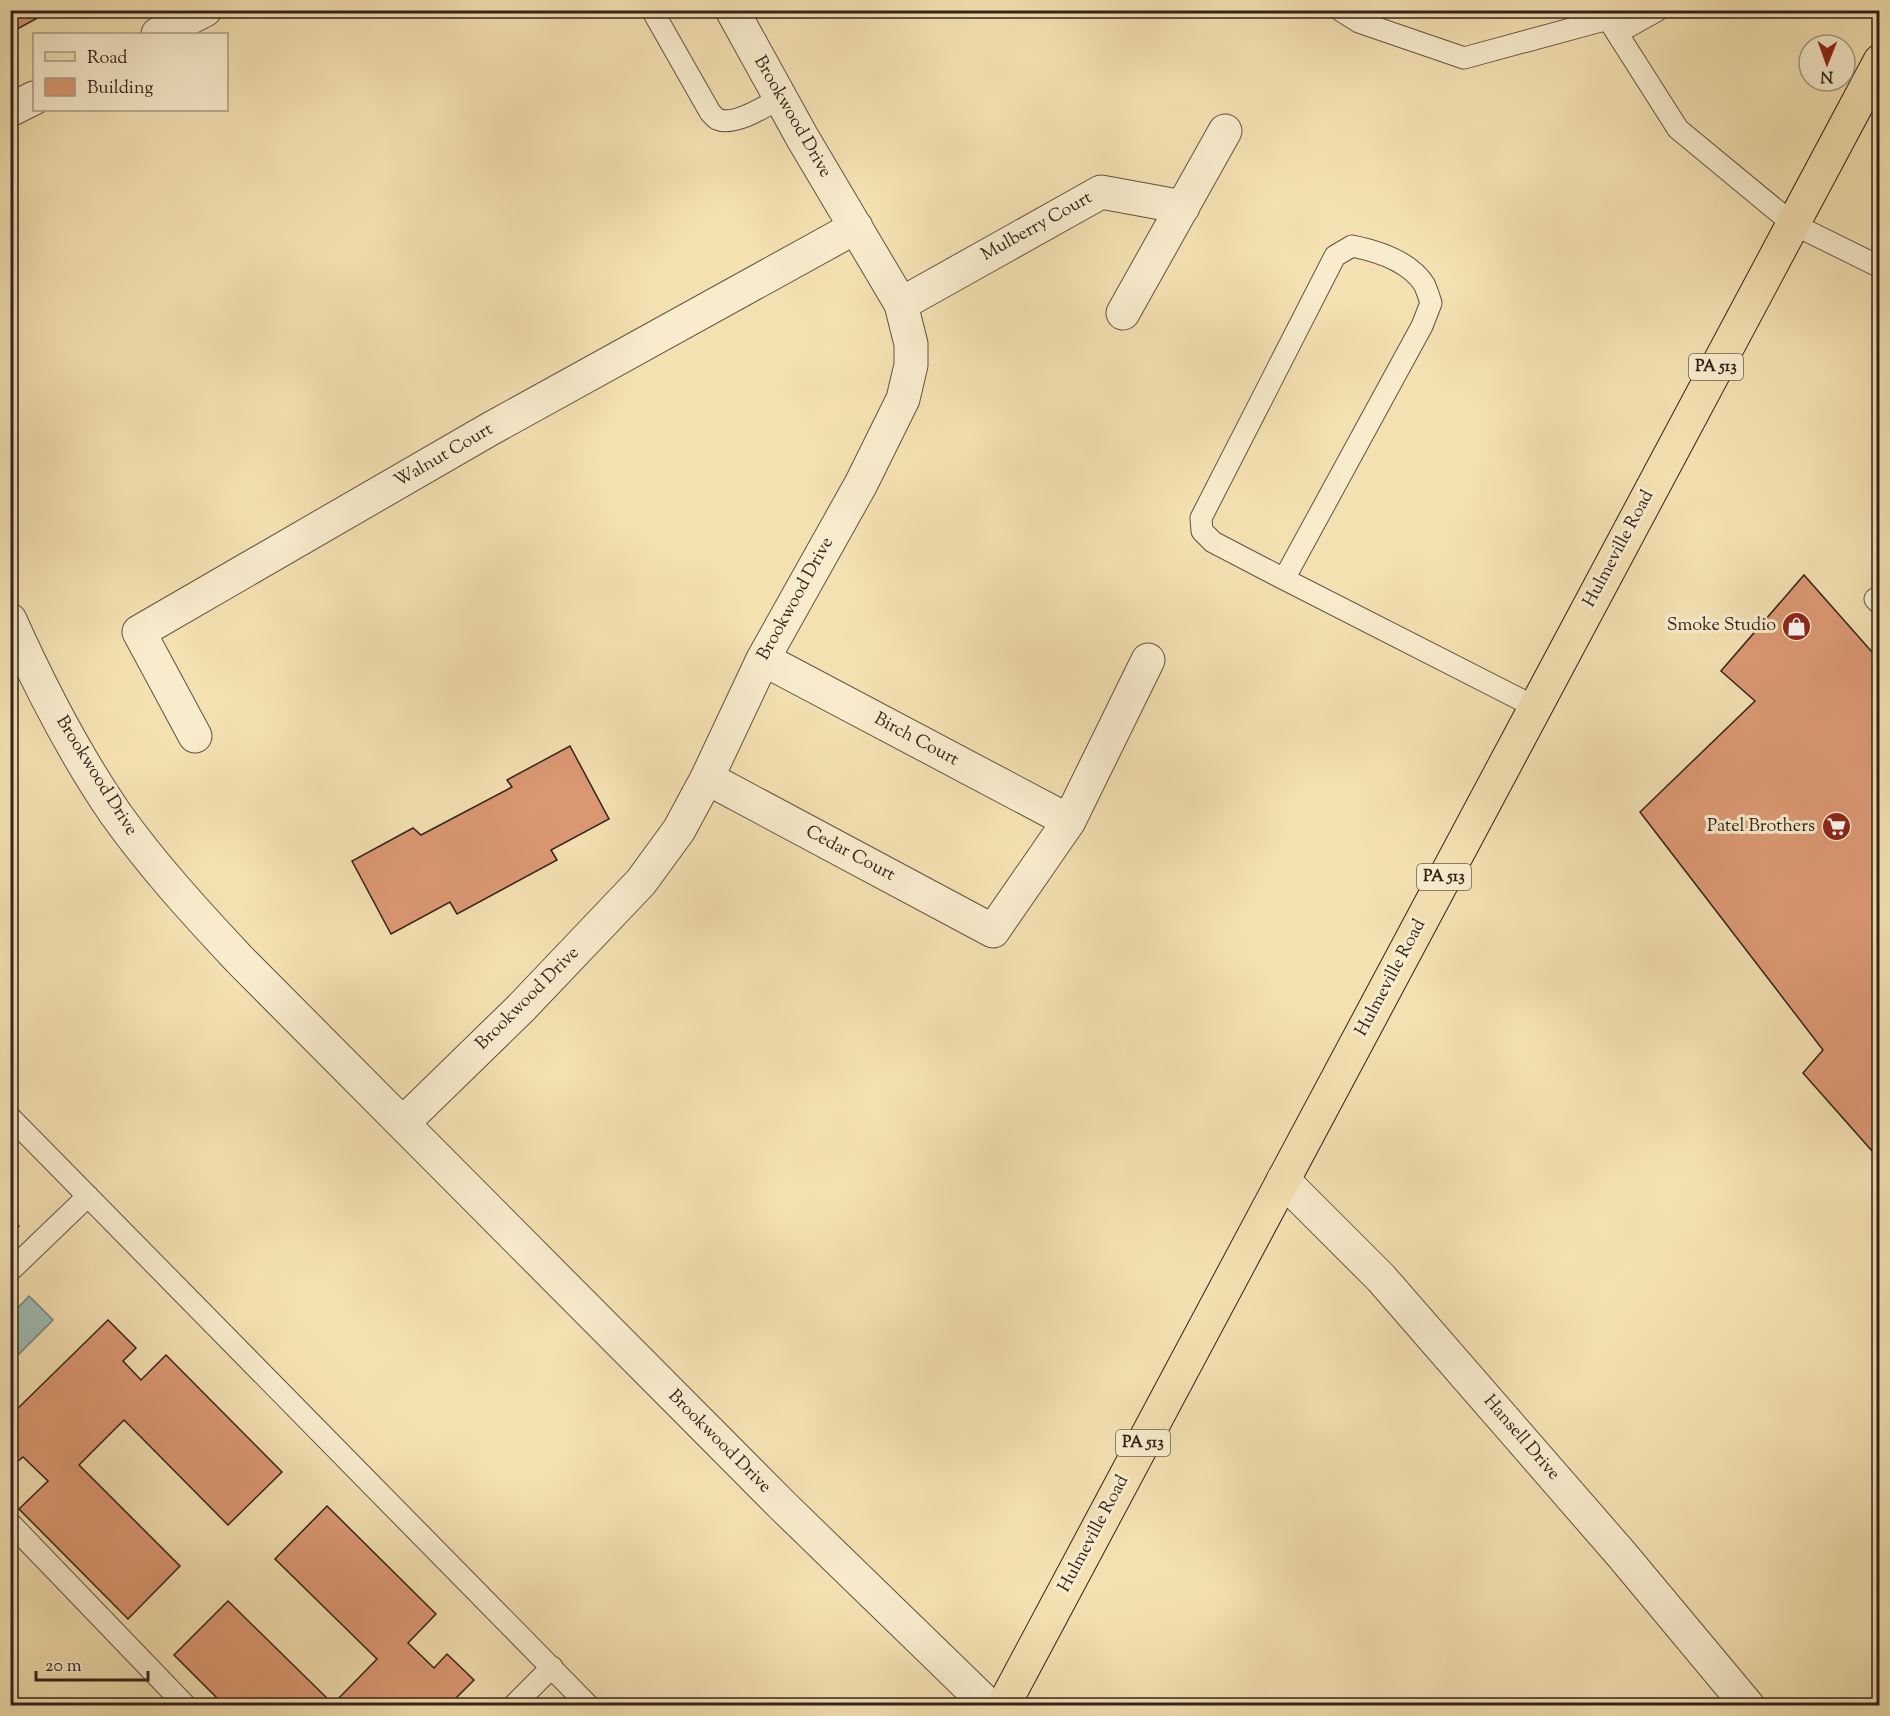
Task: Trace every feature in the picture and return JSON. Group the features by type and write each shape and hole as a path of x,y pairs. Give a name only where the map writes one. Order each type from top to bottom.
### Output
{"main road":[{"name":"Hulmeville Road","path":"1003,1706 1880,61"}],"street":[{"path":"160,33 205,10"},
{"name":"Brookwood Drive","path":"403,1123 520,1008 641,882 679,830 763,659 861,484 903,399 911,365 911,344 901,304 780,98 732,10"},
{"path":"10,110 33,98"},
{"path":"1123,313 1225,131"},
{"name":"Mulberry Court","path":"901,304 1101,192 1184,207"},
{"name":"Walnut Court","path":"195,736 139,632 490,429 856,227"},
{"name":"Brookwood Drive","path":"10,620 71,742 115,813 173,888 239,959 783,1506 988,1706"},
{"name":"Birch Court","path":"763,659 1069,821"},
{"path":"1069,821 1148,660"},
{"name":"Cedar Court","path":"706,778 993,931 1069,821"},
{"name":"Hansell Drive","path":"1283,1180 1381,1278 1622,1555 1748,1706"}],"lane":[{"path":"652,10 710,112 717,119 730,120 742,117 780,98"},
{"path":"1340,10 1359,22 1464,58 1658,10"},
{"path":"1611,21 1678,129 1792,224 1880,267"},
{"path":"1284,579 1422,326 1431,303 1424,284 1406,267 1376,251 1352,246 1335,256 1202,518 1202,531 1212,542 1284,579 1535,707"},
{"path":"1880,596 1875,599 1880,604"},
{"path":"10,1117 589,1706"},
{"path":"10,1271 88,1197"},
{"path":"10,1523 186,1706"},
{"path":"513,1706 552,1667"}],"water":[{"path":"29,1296 53,1320 11,1362 11,1315"}],"building":[{"path":"10,10 52,10 10,33"},
{"path":"1804,575 1880,661 1880,1160 1803,1073 1823,1050 1640,812 1755,701 1721,671"},
{"path":"570,746 609,819 551,850 557,860 457,914 450,902 391,934 352,861 413,828 421,835 512,787 507,780"},
{"path":"10,1218 19,1226 10,1235"},
{"path":"108,1320 136,1348 123,1361 141,1380 166,1355 282,1472 228,1525 124,1420 79,1465 180,1566 128,1619 19,1509 48,1481 23,1457 10,1468 10,1416"},
{"path":"327,1506 436,1614 408,1643 434,1668 447,1654 474,1680 448,1706 225,1706 174,1655 228,1601 333,1704 377,1659 275,1559"}],"place":[{"name":"Smoke Studio","path":"1797,626"},
{"name":"Patel Brothers","path":"1836,827"}]}
